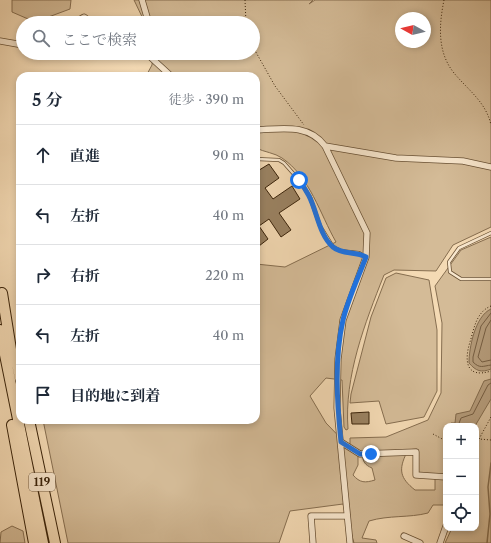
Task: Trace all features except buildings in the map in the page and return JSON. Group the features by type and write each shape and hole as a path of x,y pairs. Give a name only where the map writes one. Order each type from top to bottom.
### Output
{"highway":[{"path":"1,288 16,359"},
{"path":"1,288 16,376"},
{"name":"119","path":"0,330 16,409"},
{"name":"119","path":"0,352 20,476 34,543"},
{"name":"119","path":"19,424 43,543"},
{"name":"119","path":"25,424 49,543"},
{"name":"119","path":"30,424 55,543"}],"street":[{"path":"142,0 148,16"},
{"path":"0,41 16,44"},
{"path":"154,60 167,72"},
{"path":"260,130 307,130 318,137 325,146 368,233 366,257 343,320 338,360 338,408 350,543"},
{"path":"325,146 396,158 462,161 491,167"},
{"path":"341,442 360,454 416,452 416,475 443,477"},
{"path":"313,543 311,516 347,516"},
{"path":"440,543 444,531"},
{"path":"404,536 420,543"}],"lane":[{"path":"260,159 279,160 284,163 299,180 310,197 320,226 333,247 341,251 359,253 366,257"},
{"path":"491,233 459,248 449,262 450,272 461,279 491,279"}],"path":[{"path":"245,0 246,16"},
{"path":"444,0 441,16 440,36 444,56 453,73 482,103 491,125"},
{"path":"260,59 275,86 307,130"},
{"path":"491,306 482,312 476,322 467,350 466,361 468,367 475,372 484,373 491,371"},
{"path":"491,417 479,439 491,440"},
{"path":"433,434 443,439"}],"shaded area":[{"path":"12,0 71,0 70,9 51,16 21,16 12,12"},
{"path":"134,0 313,0 309,4 315,0 491,0 491,227 453,245 436,271 394,270 384,275 357,350 349,389 348,429 346,430 344,427 342,380 326,378 310,396 326,423 358,456 358,465 353,475 358,480 363,482 375,480 372,468 365,463 362,454 350,446 350,438 386,437 428,420 441,393 442,323 435,286 461,250 491,237 491,543 445,543 451,531 479,531 479,423 443,423 443,505 433,505 428,513 421,515 384,518 369,521 362,538 376,540 377,543 354,543 343,504 290,511 279,543 68,543 44,424 260,424 260,264 285,267 336,242 314,197 300,175 282,158 260,150 260,72 148,72 152,65 152,60 260,60 260,16 142,16","holes":["417,449 418,473 435,475 435,490 415,490 406,482 402,473 402,464 407,452 363,454"]},
{"path":"396,273 429,280 437,330 437,391 424,417 386,424 379,401 350,403 371,317 386,278"},
{"path":"12,526 23,531 25,543 0,543 1,532"}],"water":[{"path":"491,309 491,369 481,371 474,368 469,363 470,349 477,325 485,313"},
{"path":"491,379 491,399 477,423 455,423 456,414 470,411 484,381"}],"waterway":[{"path":"487,543 490,514 488,487 491,463"}],"route":[{"path":"299,180 310,197 320,226 333,247 341,251 359,253 366,257 343,320 338,360 338,408 341,442 360,454 371,454"}]}
